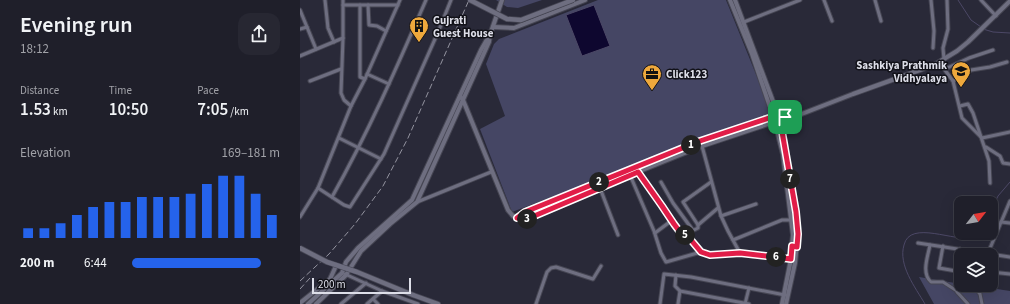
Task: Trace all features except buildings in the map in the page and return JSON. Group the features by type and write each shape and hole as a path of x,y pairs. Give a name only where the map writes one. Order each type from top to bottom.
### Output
{"main road":[{"path":"470,0 507,19 521,20 573,0"},
{"path":"300,248 336,266 357,272 438,304"}],"street":[{"path":"325,0 328,28 334,42"},
{"path":"343,0 341,93 344,100 351,106"},
{"path":"300,218 318,188 351,106 365,79 400,0"},
{"path":"332,197 359,148 426,0"},
{"path":"318,188 344,205 350,207 381,159 401,119 451,0"},
{"path":"316,304 346,275 361,251 415,201 462,98 485,42 490,34 502,0"},
{"path":"493,27 514,28 585,0"},
{"path":"730,0 752,54 773,116 783,154 792,220 795,263 786,304"},
{"path":"735,0 780,120 796,212 798,234 791,259 782,304"},
{"path":"744,22 800,0"},
{"path":"824,0 832,21"},
{"path":"875,0 880,21"},
{"path":"931,0 934,31 933,48"},
{"path":"944,59 943,48 948,29 947,0"},
{"path":"981,0 996,16"},
{"path":"462,98 491,172 508,210 517,218 527,219 702,146 785,117 806,113 939,62 957,51 986,26 1010,2"},
{"path":"360,4 360,77 365,79"},
{"path":"343,5 398,5"},
{"path":"368,5 368,24 377,26 386,31"},
{"path":"300,10 316,49"},
{"path":"300,29 307,26"},
{"path":"300,56 343,38"},
{"path":"945,69 969,58 993,50"},
{"path":"939,62 953,81 962,118 982,138"},
{"path":"953,81 971,70 1007,62"},
{"path":"310,82 341,69"},
{"path":"367,74 389,84"},
{"path":"960,106 968,104 973,113 989,160 990,183"},
{"path":"517,218 525,212 700,141 773,116 778,115 785,117"},
{"path":"982,138 1010,132"},
{"path":"339,138 381,159"},
{"path":"702,146 718,208 740,253"},
{"path":"985,147 986,146 1000,156 1003,163 1010,164"},
{"path":"308,304 342,273 346,262 358,248 415,201 491,172"},
{"path":"638,172 680,232 691,240 701,252 710,255 740,253 791,259"},
{"path":"630,175 655,233 660,253 666,262 701,252"},
{"path":"661,182 673,203 694,230 718,208"},
{"path":"698,225 682,202 711,182"},
{"path":"600,188 618,235"},
{"path":"990,248 1001,222 1009,208 1010,201"},
{"path":"721,216 756,204"},
{"path":"733,240 782,220 792,220"},
{"path":"655,233 672,221"},
{"path":"1001,222 1010,223"},
{"path":"918,243 954,248"},
{"path":"930,245 925,272 927,278 931,282 944,282 954,289"},
{"path":"942,246 939,268 954,271"},
{"path":"998,254 1010,256"},
{"path":"300,303 330,279 336,266"},
{"path":"536,304 547,272 551,268 556,267 593,279 601,266"},
{"path":"342,273 382,291 418,304"},
{"path":"998,273 1010,274"},
{"path":"660,304 664,274 785,295"},
{"path":"676,275 675,286 680,291 749,304"},
{"path":"341,304 366,283"},
{"path":"745,304 749,288"},
{"path":"368,304 382,291"},
{"path":"678,304 680,291"},
{"path":"958,292 968,304"},
{"path":"978,292 982,304"},
{"path":"373,299 378,304"}],"shaded area":[{"path":"496,0 542,0 518,8 507,7"},
{"path":"598,0 726,0 772,114 512,212 480,129 505,116 486,64 494,44 499,39"},
{"path":"594,5 610,46 582,56 566,15"},
{"path":"919,277 954,283 954,292 998,292 998,289 1010,291 1010,304 934,304"}],"waterway":[{"path":"958,0 971,20 981,27"},
{"path":"983,29 993,32 1010,33"},
{"path":"998,196 1010,182"},
{"path":"925,304 908,276 905,268 903,260 904,245 908,237 915,234 924,233 954,237"}],"railway":[{"path":"300,281 329,254 355,224 383,186 408,138 469,0"},
{"path":"300,289 310,278"}],"place":[{"name":"Gujrati Guest House","path":"419,43"},
{"name":"Sashkiya Prathmik Vidhyalaya","path":"961,88"},
{"name":"Click123","path":"652,91"}],"route":[{"path":"778,115 785,117 780,120 796,212 798,234 797,247 792,246 791,259 740,253 710,255 701,252 691,240 680,232 638,172 527,219 517,218 525,212 700,141 778,115"}]}
